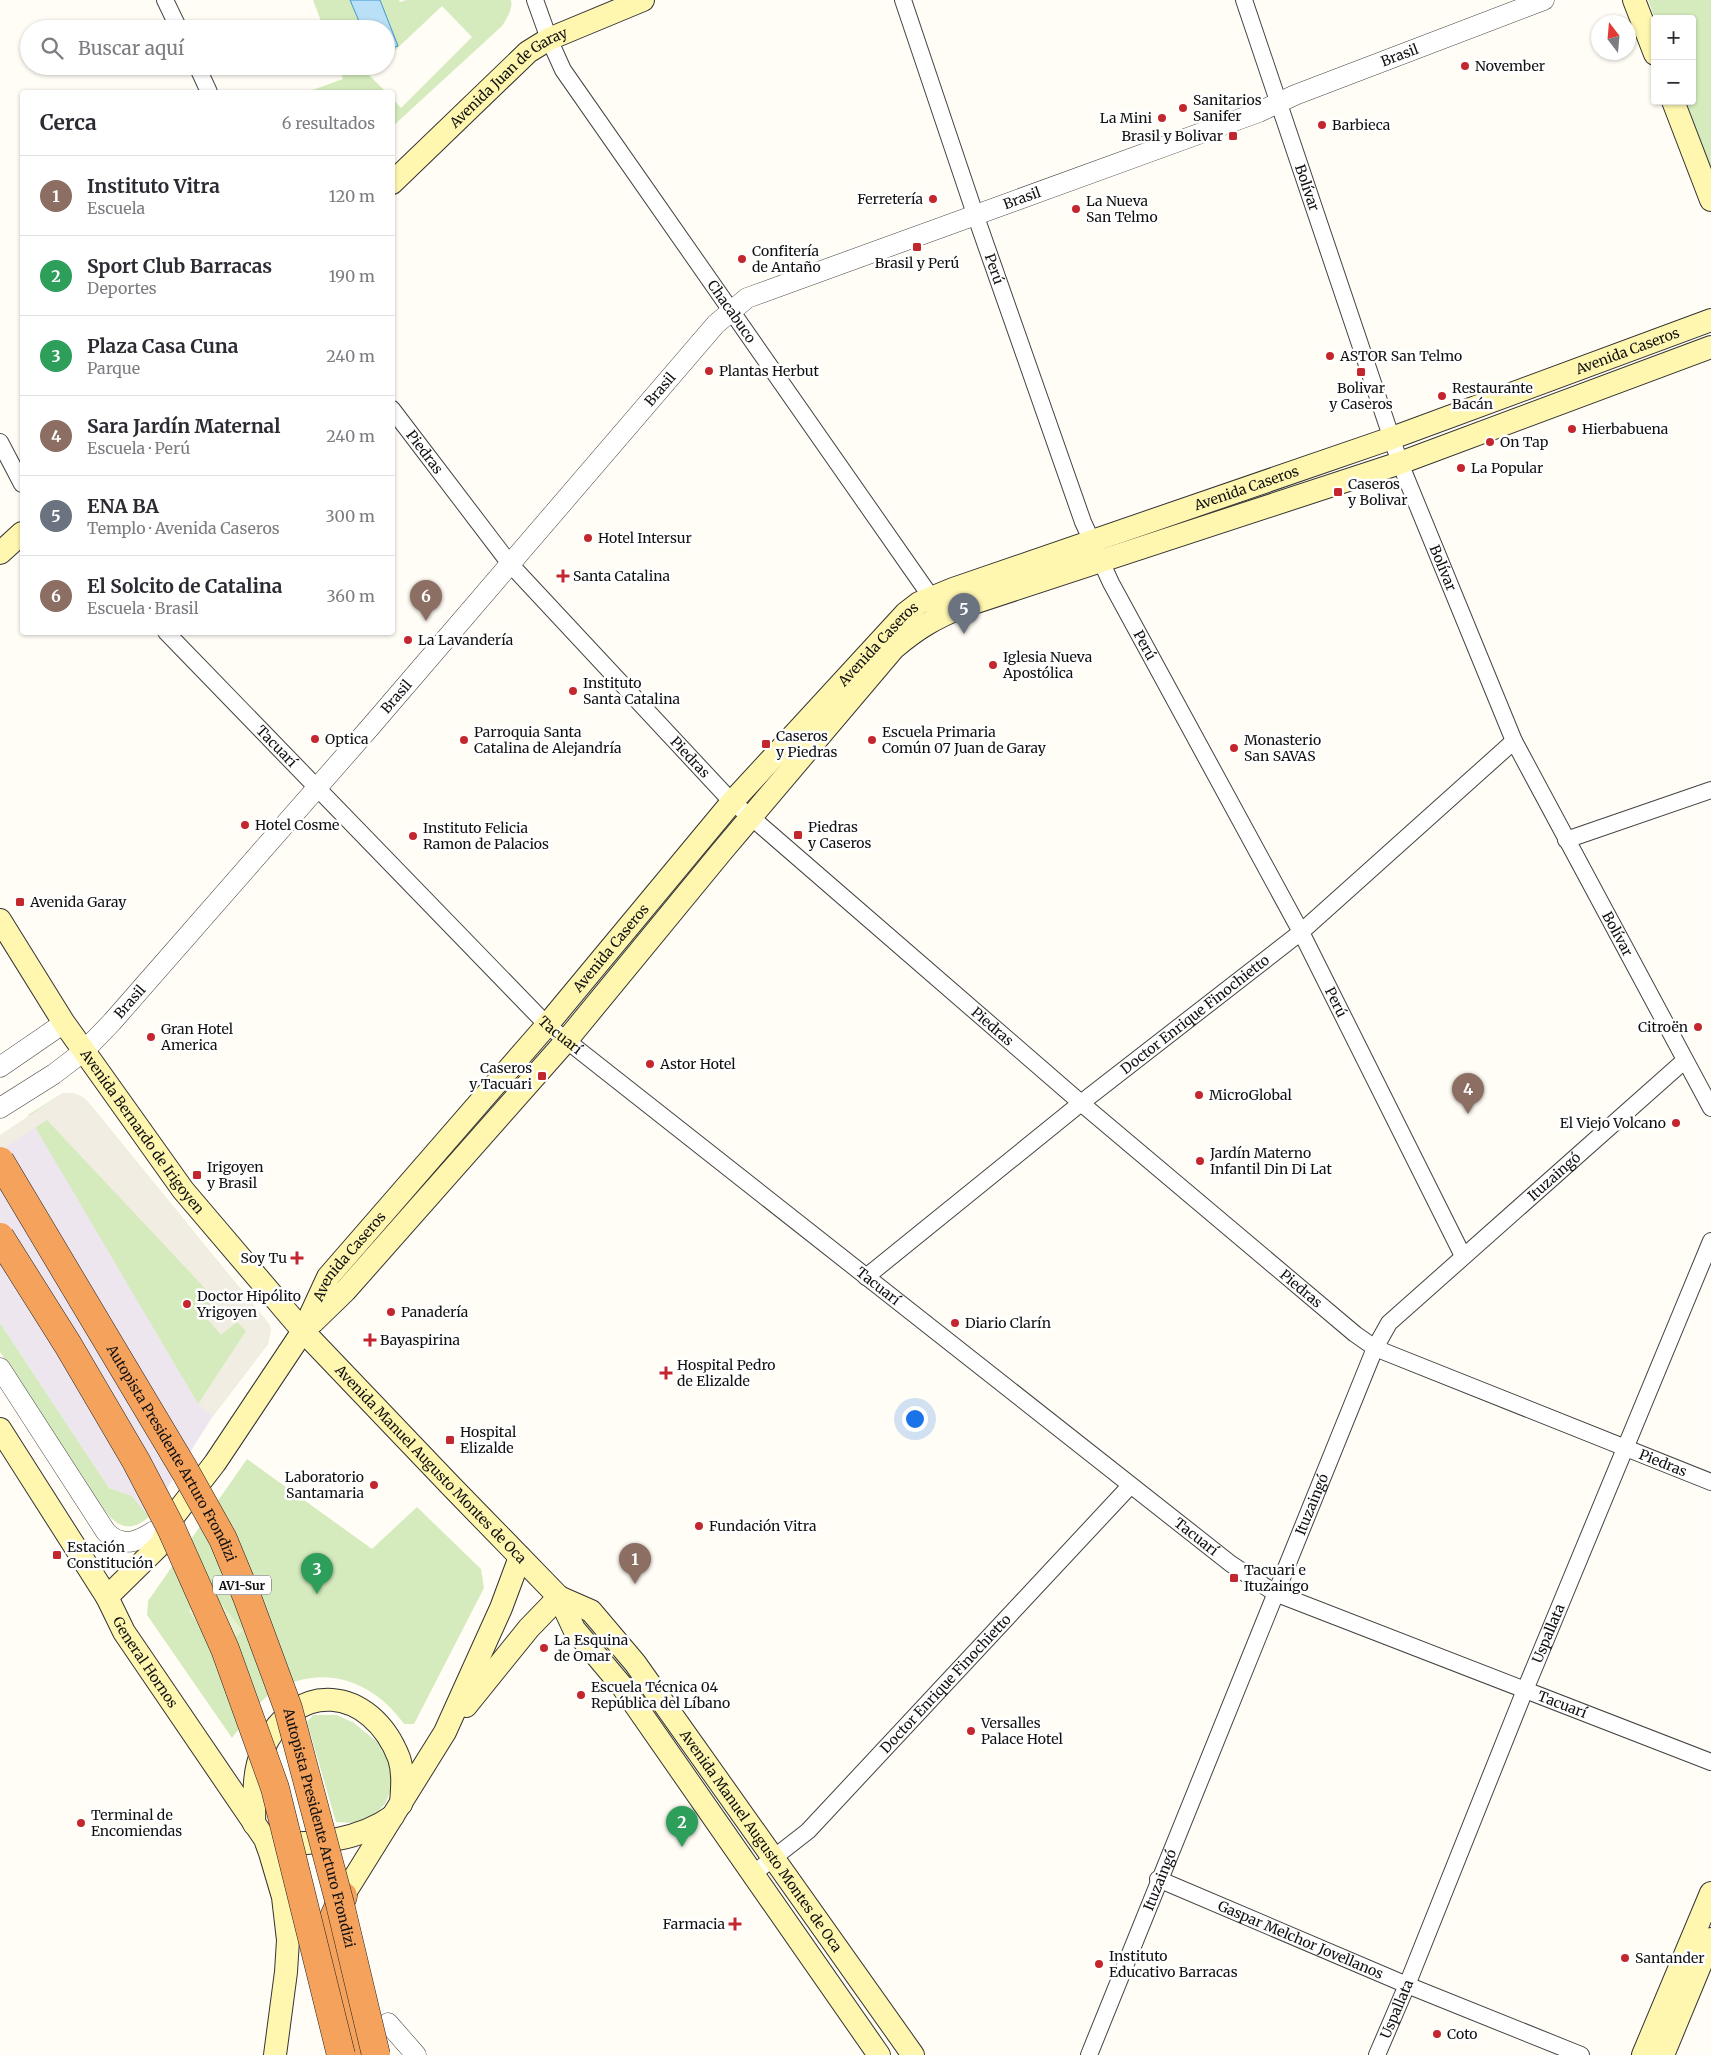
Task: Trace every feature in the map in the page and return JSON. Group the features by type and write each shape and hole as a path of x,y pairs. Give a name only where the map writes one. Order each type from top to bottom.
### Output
{"highway":[{"name":"Autopista Presidente Arturo Frondizi","path":"0,1162 186,1471 223,1539 267,1649 288,1708 340,1904 376,2055"},
{"name":"AV1-Sur","path":"0,1237 68,1344 136,1461 170,1528 225,1649 275,1788 340,2055"},
{"path":"343,1896 326,1941 328,1963 336,1988 366,2055"}],"main road":[{"name":"Avenida Juan de Garay","path":"395,180 528,52 548,39 643,0"},
{"path":"1634,0 1651,44"},
{"path":"1675,105 1711,200"},
{"name":"Avenida Caseros","path":"304,1331 345,1291 566,1041 894,648 915,630 938,605 1091,540 1392,438 1711,320"},
{"name":"Avenida Caseros","path":"107,1598 162,1543 170,1521 214,1462 304,1331 328,1277 547,1025 732,802 906,613 919,603 938,605 1101,561 1400,463 1711,347"},
{"path":"0,553 20,534"},
{"name":"Avenida Bernardo de Irigoyen","path":"0,920 64,1023 183,1190 304,1331"},
{"name":"Avenida Manuel Augusto Montes de Oca","path":"304,1331 559,1597 574,1629 622,1686 879,2055"},
{"name":"General Hornos","path":"0,1428 107,1598 124,1632 260,1832 283,1897 288,1940 275,2055"},
{"path":"343,1896 445,1732 501,1608 520,1557"},
{"path":"445,1732 529,1628 559,1597"},
{"name":"Avenida Manuel Augusto Montes de Oca","path":"559,1597 591,1611 635,1663 913,2055"},
{"path":"327,1698 350,1703 372,1718 388,1737 399,1759 403,1777 397,1810 368,1830 327,1841 303,1844 274,1842 260,1832 256,1777 262,1752 279,1724 297,1707 315,1700 327,1698"},
{"path":"1643,2055 1711,1893"},
{"path":"1663,2055 1711,1939"}],"street":[{"path":"165,0 175,20"},
{"name":"Chacabuco","path":"535,0 548,39 562,70 732,309 938,605"},
{"name":"Perú","path":"903,0 975,214 1083,522 1091,540 1116,591 1301,932 1463,1256"},
{"name":"Bolívar","path":"1244,0 1400,463 1514,741 1684,1061 1711,1108"},
{"name":"Brasil","path":"0,1108 54,1074 84,1051 112,1022 316,789 716,324 747,298 1259,112 1544,0"},
{"path":"201,75 208,90"},
{"name":"Piedras","path":"395,414 510,564 732,802 752,816 1081,1103 1355,1334 1375,1348 1711,1482"},
{"path":"0,442 20,480"},
{"name":"Tacuarí","path":"169,635 316,789 547,1025 1231,1564 1275,1593 1711,1762"},
{"name":"Doctor Enrique Finochietto","path":"866,1277 1081,1103 1301,932 1514,741"},
{"path":"1566,840 1711,790"},
{"path":"1555,818 1566,829 1574,832 1588,832"},
{"path":"0,1067 64,1023"},
{"name":"Ituzaingó","path":"1088,2055 1375,1348 1389,1322 1684,1061"},
{"name":"Uspallata","path":"1376,2055 1407,1984 1624,1448 1711,1241"},
{"path":"0,1368 106,1532 114,1540 122,1542 132,1541 170,1521"},
{"name":"Doctor Enrique Finochietto","path":"754,1873 775,1859 808,1831 1130,1486"},
{"name":"Gaspar Melchor Jovellanos","path":"1158,1880 1581,2055"},
{"path":"388,2023 416,2055"}],"shaded area":[{"path":"63,1093 81,1096 88,1102 269,1324 271,1329 268,1344 213,1416 198,1404 246,1331 237,1322 221,1335 201,1312 215,1299 47,1120 0,1151 0,1135"},
{"path":"36,1126 198,1404 213,1416 149,1517 132,1496 109,1488 0,1323 0,1151"}],"green space":[{"path":"313,0 350,0 358,20 321,20"},
{"path":"380,0 399,0 400,2 406,0 511,0 509,13 502,26 395,124 395,101 401,108 472,37 442,6 395,50 395,46 398,45 395,38 395,20 388,20"},
{"path":"1648,0 1711,0 1711,170 1687,105 1696,105 1696,15 1654,15"},
{"path":"342,75 369,75 384,90 313,90 343,79"},
{"path":"63,1093 77,1095 88,1102 269,1324 271,1329 268,1344 213,1416 198,1404 28,1115"},
{"path":"0,1323 109,1488 132,1496 149,1517 141,1523 126,1526 114,1521 97,1501 0,1352"},
{"path":"247,1459 372,1549 417,1507 481,1569 484,1588 414,1724 404,1724 377,1696 362,1687 345,1680 327,1677 309,1678 291,1683 267,1696 232,1738 147,1615 148,1601"},
{"path":"212,1592 243,1631 219,1650 188,1611"},
{"path":"313,1715 337,1715 354,1723 377,1742 391,1767 391,1789 385,1804 371,1818 353,1823 336,1822 307,1722"}],"water":[{"path":"350,0 380,0 388,20 358,20"}],"place":[{"name":"November","path":"1465,66"},
{"name":"Sanitarios Sanifer","path":"1183,108"},
{"name":"La Mini","path":"1162,118"},
{"name":"Barbieca","path":"1322,125"},
{"name":"Brasil y Bolivar","path":"1233,136"},
{"name":"Ferretería","path":"933,199"},
{"name":"La Nueva San Telmo","path":"1076,209"},
{"name":"Brasil y Perú","path":"917,247"},
{"name":"Confitería de Antaño","path":"742,259"},
{"name":"ASTOR San Telmo","path":"1330,356"},
{"name":"Plantas Herbut","path":"709,371"},
{"name":"Bolivar y Caseros","path":"1361,372"},
{"name":"Restaurante Bacán","path":"1442,396"},
{"name":"Hierbabuena","path":"1572,429"},
{"name":"On Tap","path":"1490,442"},
{"name":"La Popular","path":"1461,468"},
{"name":"Caseros y Bolivar","path":"1338,492"},
{"name":"Hotel Intersur","path":"588,538"},
{"name":"Santa Catalina","path":"563,576"},
{"name":"El Solcito de Catalina","path":"426,621"},
{"name":"ENA BA","path":"964,634"},
{"name":"La Lavandería","path":"408,640"},
{"name":"Iglesia Nueva Apostólica","path":"993,665"},
{"name":"Instituto Santa Catalina","path":"573,691"},
{"name":"Optica","path":"315,739"},
{"name":"Parroquia Santa Catalina de Alejandría","path":"464,740"},
{"name":"Escuela Primaria Común 07 Juan de Garay","path":"872,740"},
{"name":"Caseros y Piedras","path":"766,744"},
{"name":"Monasterio San SAVAS","path":"1234,748"},
{"name":"Hotel Cosme","path":"245,825"},
{"name":"Piedras y Caseros","path":"798,835"},
{"name":"Instituto Felicia Ramon de Palacios","path":"413,836"},
{"name":"Avenida Garay","path":"20,902"},
{"name":"Citroën","path":"1698,1027"},
{"name":"Gran Hotel America","path":"151,1037"},
{"name":"Astor Hotel","path":"650,1064"},
{"name":"Caseros y Tacuari","path":"542,1076"},
{"name":"MicroGlobal","path":"1199,1095"},
{"name":"Sara Jardín Maternal","path":"1468,1114"},
{"name":"El Viejo Volcano","path":"1676,1123"},
{"name":"Jardín Materno Infantil Din Di Lat","path":"1200,1161"},
{"name":"Irigoyen y Brasil","path":"197,1175"},
{"name":"Soy Tu","path":"297,1258"},
{"name":"Doctor Hipólito Yrigoyen","path":"187,1304"},
{"name":"Panadería","path":"391,1312"},
{"name":"Diario Clarín","path":"955,1323"},
{"name":"Bayaspirina","path":"370,1340"},
{"name":"Hospital Pedro de Elizalde","path":"666,1373"},
{"name":"Hospital Elizalde","path":"450,1440"},
{"name":"Laboratorio Santamaria","path":"374,1485"},
{"name":"Fundación Vitra","path":"699,1526"},
{"name":"Estación Constitución","path":"57,1555"},
{"name":"Tacuari e Ituzaingo","path":"1234,1578"},
{"name":"Instituto Vitra","path":"635,1584"},
{"name":"Plaza Casa Cuna","path":"317,1594"},
{"name":"La Esquina de Omar","path":"544,1648"},
{"name":"Escuela Técnica 04 República del Líbano","path":"581,1695"},
{"name":"Versalles Palace Hotel","path":"971,1731"},
{"name":"Terminal de Encomiendas","path":"81,1823"},
{"name":"Sport Club Barracas","path":"682,1847"},
{"name":"Farmacia","path":"735,1924"},
{"name":"Santander","path":"1625,1958"},
{"name":"Instituto Educativo Barracas","path":"1099,1964"},
{"name":"Coto","path":"1437,2034"}]}
